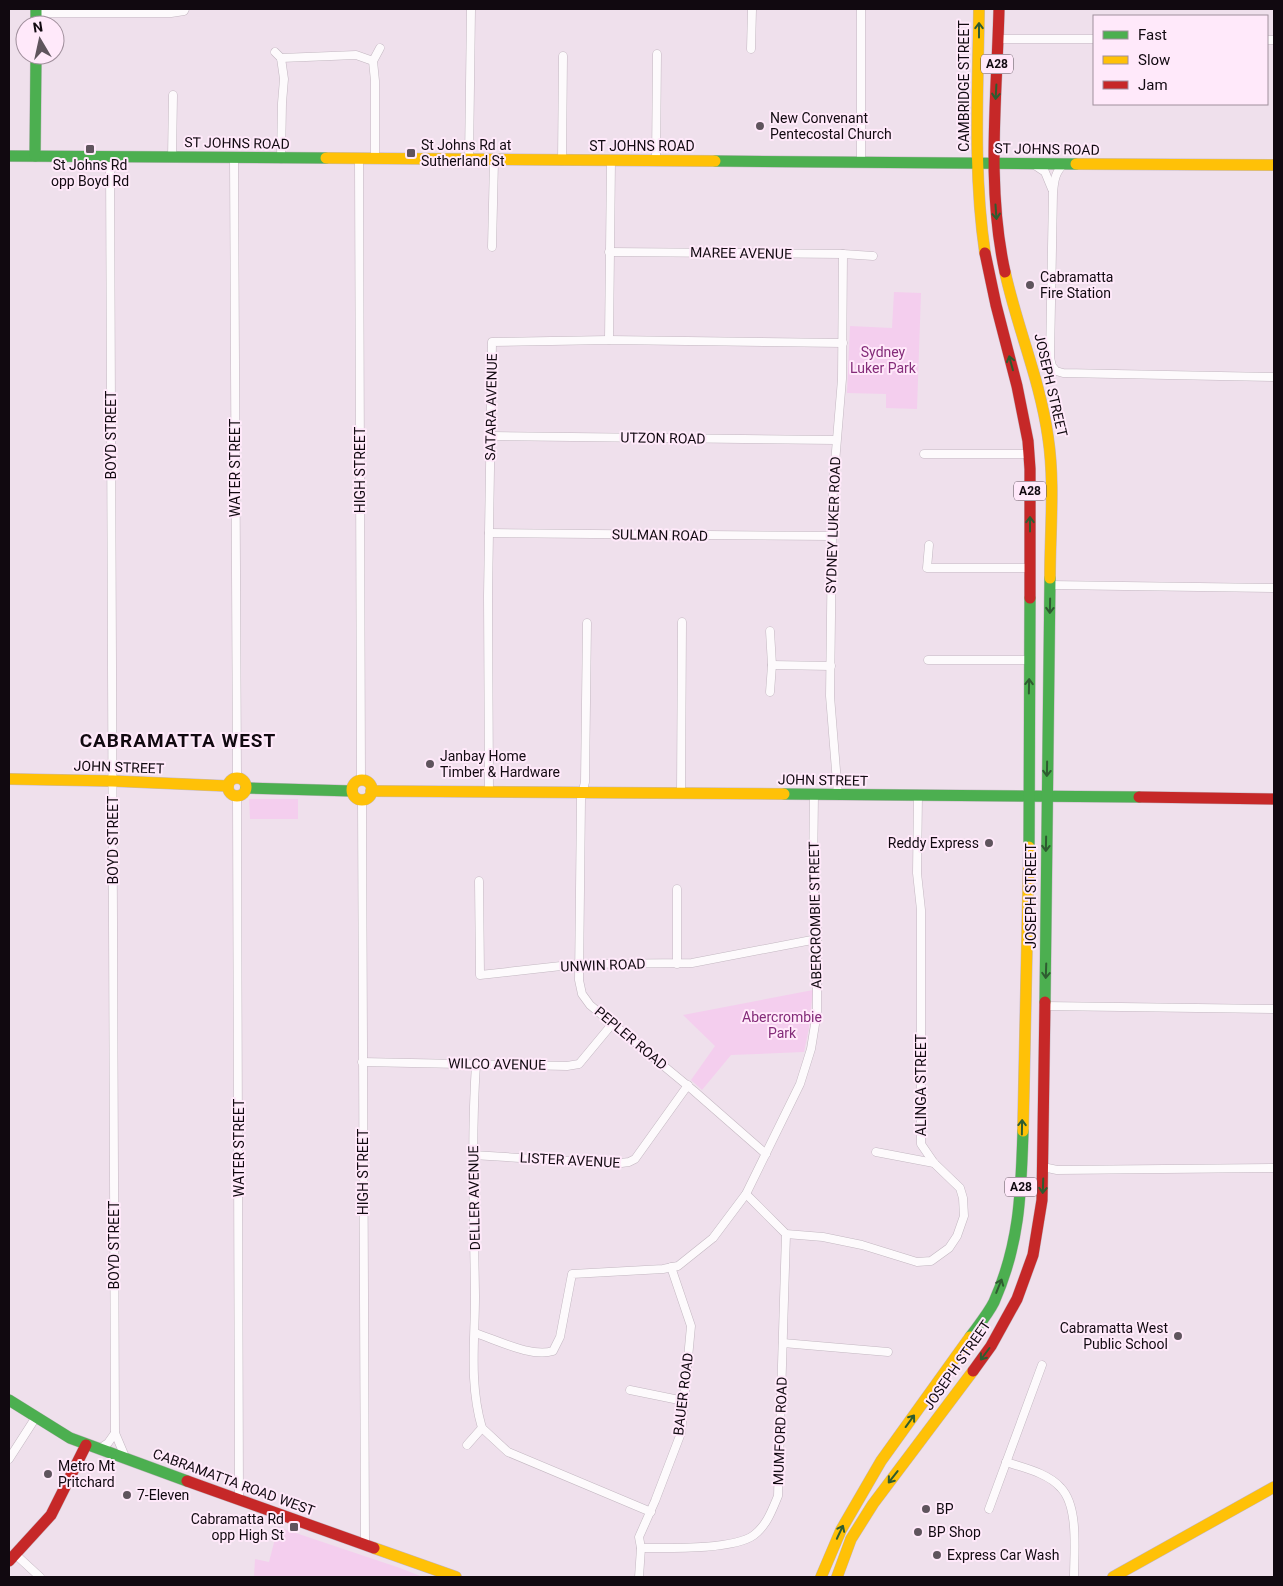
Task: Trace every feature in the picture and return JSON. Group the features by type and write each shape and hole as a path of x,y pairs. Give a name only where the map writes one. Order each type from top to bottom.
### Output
{"main road":[{"name":"CAMBRIDGE STREET","path":"978,163 979,9"},
{"name":"A28","path":"995,163 999,9"},
{"path":"35,156 36,65"},
{"name":"ST JOHNS ROAD","path":"9,156 1274,165"},
{"name":"JOSEPH STREET","path":"821,1577 841,1530 882,1461 993,1303 1009,1261 1018,1229 1021,1191 1028,873 1030,454 1023,406 985,252 980,216 978,163"},
{"name":"JOSEPH STREET","path":"837,1577 851,1540 873,1504 991,1346 1017,1299 1033,1255 1041,1209 1044,1166 1047,953 1046,795 1051,483 1049,435 1037,381 1000,248 996,213 995,163"},
{"path":"241,792 244,782 237,778 231,780 228,786 230,793 352,791"},
{"name":"JOHN STREET","path":"9,779 228,786"},
{"path":"361,781 368,783 371,791 369,796 362,800 354,796 352,791 354,784 361,781"},
{"name":"JOHN STREET","path":"371,791 1046,795 1274,799"},
{"name":"CABRAMATTA ROAD WEST","path":"9,1400 70,1438 86,1445 456,1577"},
{"path":"12,1557 54,1510 86,1445"},
{"path":"1113,1577 1274,1487"}],"street":[{"path":"65,15 171,13 184,11 185,9"},
{"path":"469,160 471,9"},
{"path":"751,49 752,9"},
{"path":"861,9 861,163"},
{"path":"998,38 1093,39"},
{"path":"375,159 375,81 373,61 380,48"},
{"path":"275,52 281,58 284,78 281,159"},
{"path":"656,161 657,54"},
{"path":"281,58 356,55 373,61"},
{"path":"562,161 563,56"},
{"path":"172,158 173,95"},
{"name":"BOYD STREET","path":"110,157 115,1433 126,1459"},
{"name":"WATER STREET","path":"234,158 237,778"},
{"name":"HIGH STREET","path":"359,159 361,781"},
{"path":"492,248 494,160"},
{"path":"609,340 610,161"},
{"name":"JOSEPH STREET","path":"1033,164 1045,172 1053,193"},
{"name":"JOSEPH STREET","path":"1064,164 1059,169 1054,181 1053,193 1050,358 1052,366 1056,371 1063,373 1274,377"},
{"name":"MAREE AVENUE","path":"609,252 843,254 873,256"},
{"name":"SYDNEY LUKER ROAD","path":"838,795 832,730 832,486 842,379 843,254"},
{"name":"SATARA AVENUE","path":"489,792 489,533 492,342 609,340 843,343"},
{"name":"UTZON ROAD","path":"490,436 836,440"},
{"path":"924,454 1030,454"},
{"name":"SULMAN ROAD","path":"489,533 832,536"},
{"path":"929,545 928,568 1030,568"},
{"path":"1050,585 1274,588"},
{"path":"681,793 682,622"},
{"name":"PEPLER ROAD","path":"587,623 585,782 581,802 579,980 582,994 590,1005 688,1085 766,1154"},
{"path":"770,631 772,665 770,692"},
{"path":"928,660 1030,660"},
{"path":"772,665 831,666"},
{"name":"WATER STREET","path":"239,1500 241,792"},
{"name":"ABERCROMBIE STREET","path":"475,1333 529,1351 544,1354 553,1351 560,1337 572,1274 663,1269 678,1266 713,1238 746,1194 800,1084 811,1049 816,1012 817,939 813,890 814,794"},
{"name":"ALINGA STREET","path":"786,1234 823,1237 862,1245 917,1262 931,1260 949,1248 957,1236 964,1216 963,1198 960,1188 934,1163 921,1144 921,910 917,873 918,794"},
{"name":"HIGH STREET","path":"362,800 365,1545"},
{"name":"UNWIN ROAD","path":"479,881 480,975 579,964 677,964 709,960 817,939"},
{"path":"677,889 677,964"},
{"path":"1045,1006 1274,1009"},
{"name":"WILCO AVENUE","path":"362,1062 567,1066 579,1064 613,1023"},
{"name":"DELLER AVENUE","path":"476,1064 473,1113 475,1333 472,1371 476,1408 482,1428"},
{"name":"LISTER AVENUE","path":"473,1154 614,1164 629,1162 635,1159 688,1085"},
{"path":"876,1152 934,1163"},
{"path":"1044,1166 1057,1170 1274,1168"},
{"path":"746,1194 786,1234"},
{"name":"MUMFORD ROAD","path":"641,1548 689,1549 738,1542 754,1536 767,1521 778,1496 786,1234"},
{"name":"BAUER ROAD","path":"639,1577 641,1548 639,1537 651,1512 681,1433 691,1326 671,1267"},
{"path":"783,1343 888,1352"},
{"path":"988,1509 1042,1365"},
{"path":"630,1390 684,1401"},
{"path":"9,1460 36,1417"},
{"path":"468,1445 482,1428 508,1452 651,1512"},
{"path":"99,1450 108,1443 115,1433"},
{"path":"1006,1462 1036,1472 1062,1488 1069,1500 1072,1512 1074,1577"},
{"path":"12,1557 40,1577"}],"green space":[{"name":"Sydney Luker Park","path":"894,292 921,293 917,409 886,408 886,394 847,393 850,326 892,328"},
{"path":"249,799 298,799 298,819 250,819"},
{"name":"Abercrombie Park","path":"813,990 809,1028 804,1052 731,1055 702,1090 691,1080 715,1046 683,1015"},
{"path":"278,1527 423,1577 254,1577 255,1559 269,1562"}],"traffic: fast":[{"path":"36,9 36,15"},
{"path":"35,156 36,65"},
{"path":"9,156 326,158"},
{"path":"715,161 1076,164"},
{"path":"1045,1002 1050,578"},
{"path":"1029,847 1030,598"},
{"path":"246,788 352,791"},
{"path":"784,794 1139,797"},
{"path":"970,1337 994,1302 1009,1259 1020,1197 1023,1131"},
{"path":"9,1400 70,1438 187,1481"}],"traffic: slow":[{"path":"979,9 978,162 981,223 985,253"},
{"path":"326,158 715,161"},
{"path":"1076,164 1274,165"},
{"path":"1005,272 1040,395 1048,437 1052,489 1050,578"},
{"path":"237,778 243,781 246,787 243,793 237,796 231,793 228,787 231,781 237,778"},
{"path":"9,779 228,786"},
{"path":"362,780 369,783 372,790 369,797 362,800 355,797 352,790 355,783 362,780"},
{"path":"371,791 784,794"},
{"path":"1023,1131 1029,847"},
{"path":"821,1577 841,1530 881,1461 970,1337"},
{"path":"837,1577 851,1539 873,1504 973,1371"},
{"path":"1113,1577 1274,1487"},
{"path":"374,1548 456,1577"}],"traffic: jam":[{"path":"999,9 994,174 999,240 1005,272"},
{"path":"985,253 1017,386 1028,441 1030,469 1030,598"},
{"path":"1139,797 1274,799"},
{"path":"973,1371 991,1346 1017,1299 1033,1255 1042,1200 1045,1002"},
{"path":"9,1561 51,1515 86,1445"},
{"path":"187,1481 374,1548"}],"place":[{"name":"New Convenant Pentecostal Church","path":"760,126"},
{"name":"St Johns Rd opp Boyd Rd","path":"90,149"},
{"name":"St Johns Rd at Sutherland St","path":"411,153"},
{"name":"Cabramatta Fire Station","path":"1030,285"},
{"name":"Janbay Home Timber & Hardware","path":"430,764"},
{"name":"Reddy Express","path":"989,843"},
{"name":"Cabramatta West Public School","path":"1178,1336"},
{"name":"Metro Mt Pritchard","path":"48,1474"},
{"name":"7-Eleven","path":"127,1495"},
{"name":"BP","path":"926,1509"},
{"name":"Cabramatta Rd opp High St","path":"294,1527"},
{"name":"BP Shop","path":"918,1532"},
{"name":"Express Car Wash","path":"937,1555"}],"district":[{"name":"CABRAMATTA WEST","path":"178,740"}]}
